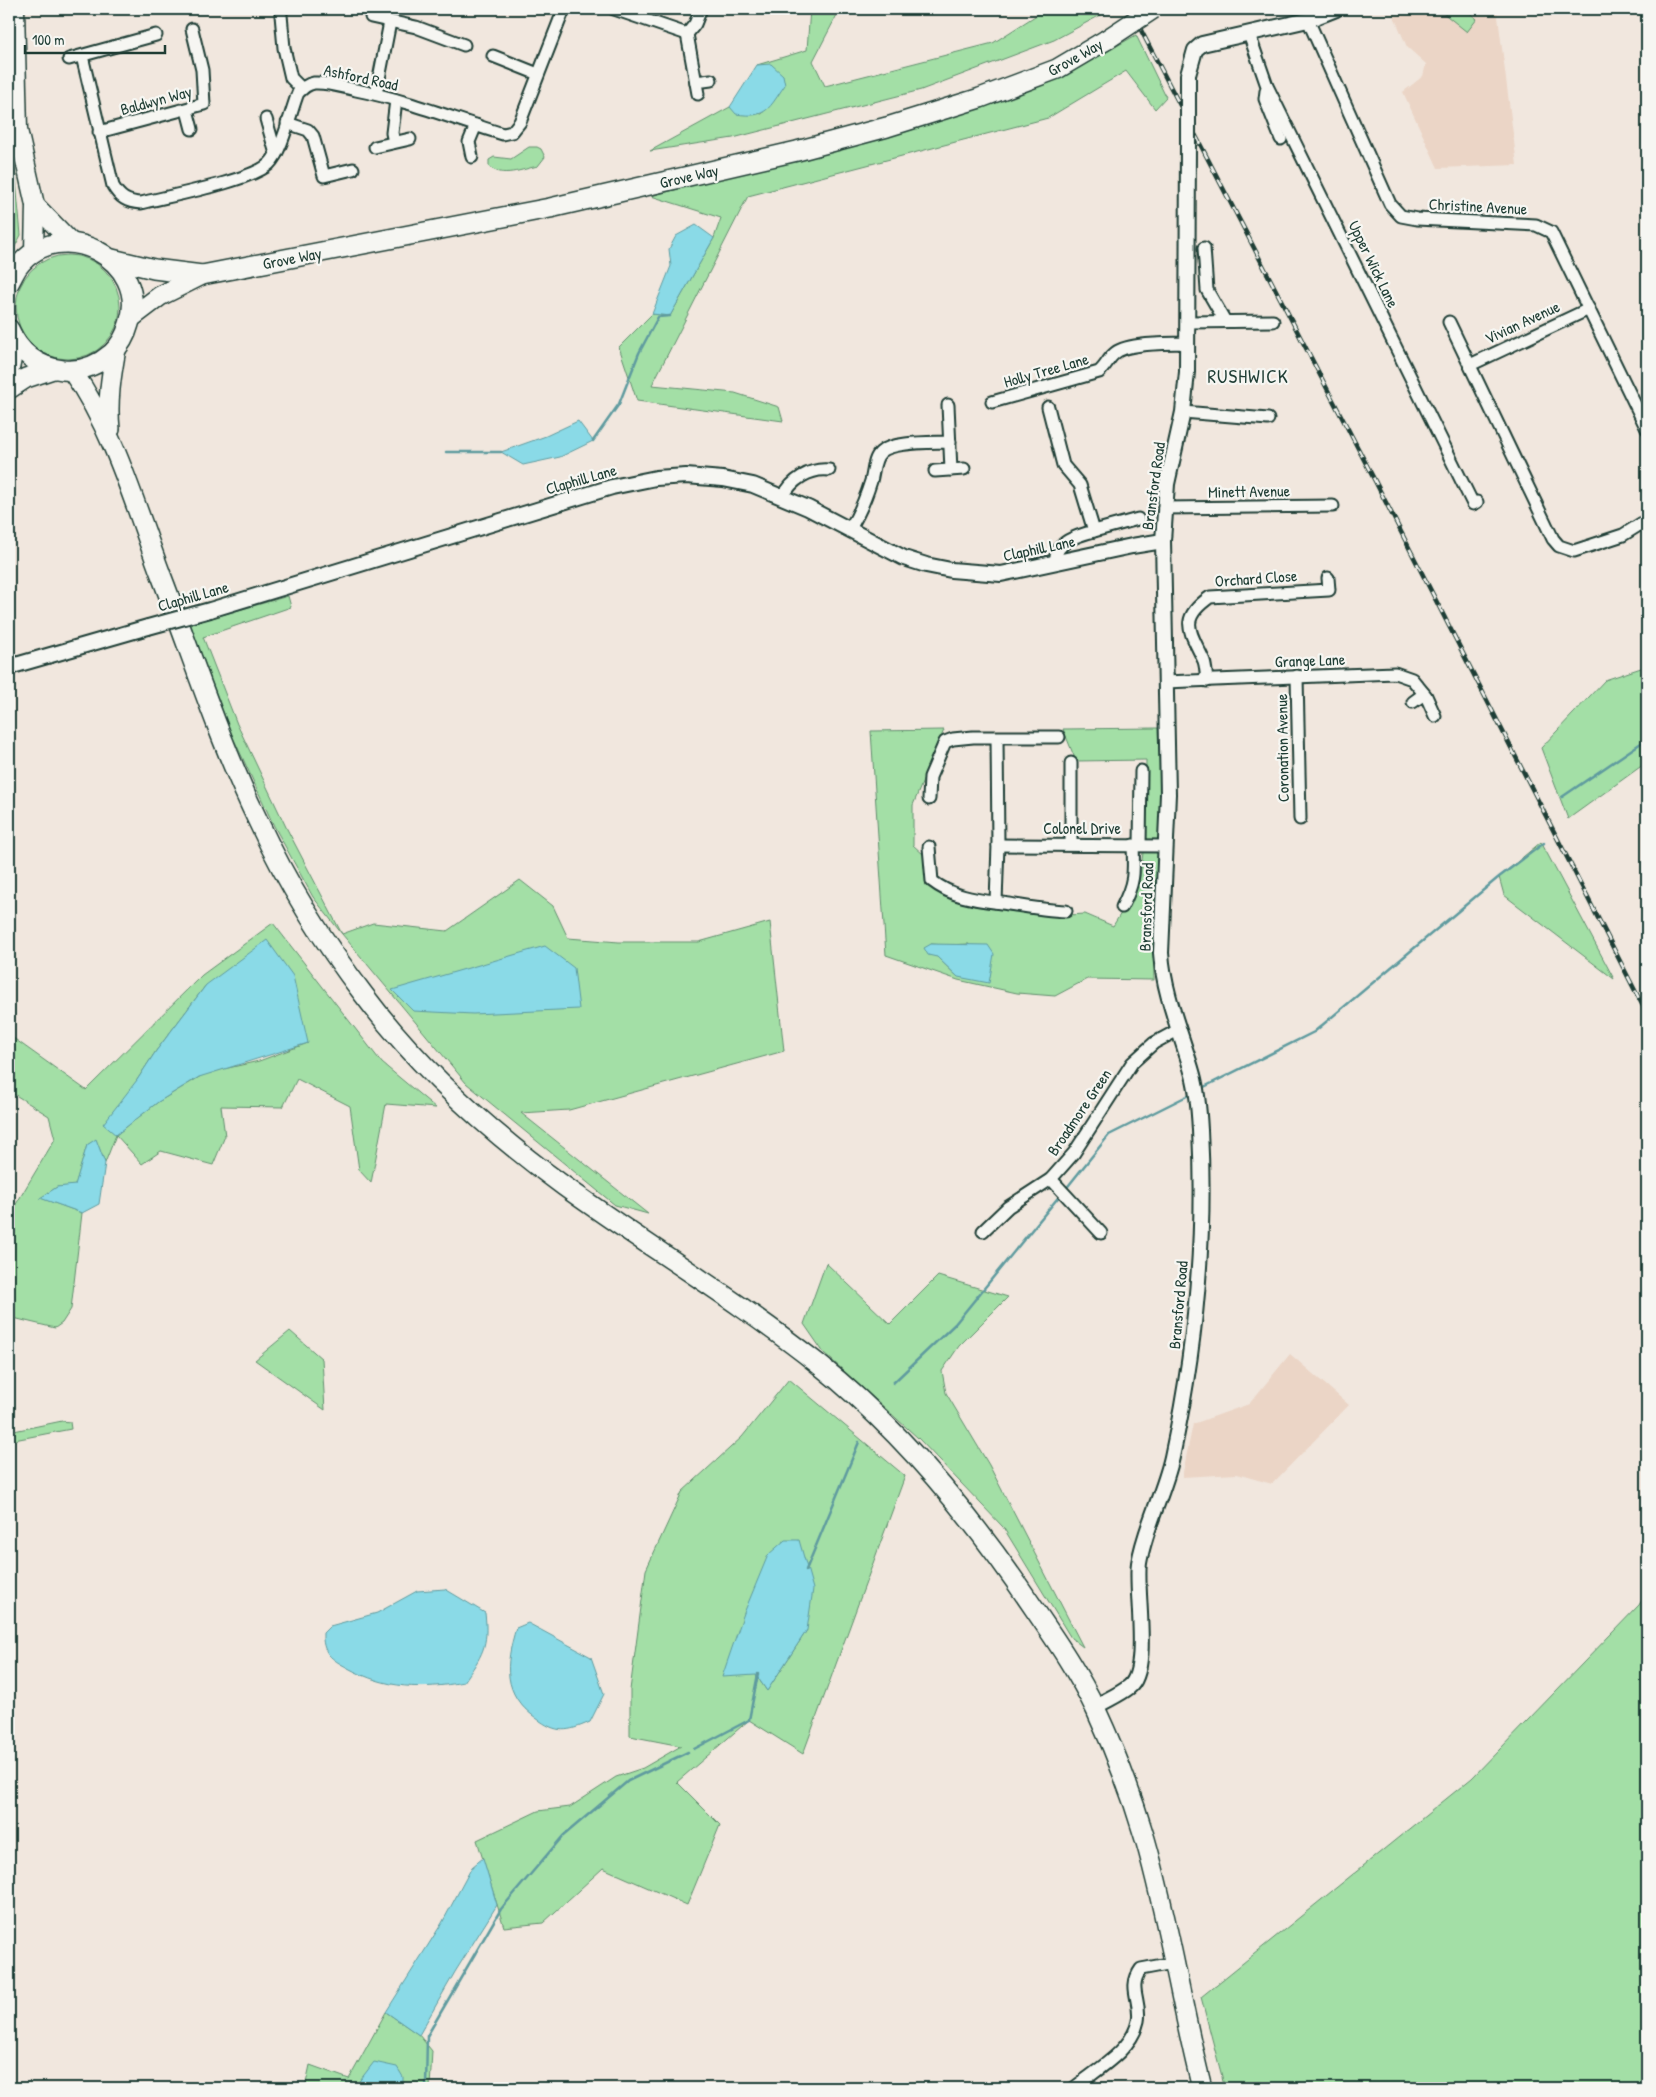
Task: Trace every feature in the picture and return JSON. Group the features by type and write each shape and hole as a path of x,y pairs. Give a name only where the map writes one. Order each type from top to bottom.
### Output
{"highway":[{"name":"Grove Way","path":"131,318 160,296 202,275 550,208 797,151 887,127 980,98 1057,69 1153,9"},
{"path":"9,283 19,266 34,252 46,246 72,242 93,248 112,259 122,272 129,286 132,302 131,318 126,335 116,349 96,364 72,371 52,369 38,363 25,354 12,336"},
{"name":"Grove Way","path":"112,259 154,269 202,275"},
{"path":"9,371 12,336"},
{"path":"111,441 108,411 110,380 116,349"},
{"path":"9,389 26,378 52,369"},
{"path":"72,371 86,390 111,441 226,747 259,824 300,900 364,995 423,1064 518,1151 564,1186 817,1363 870,1409 916,1456 1006,1568 1061,1648 1095,1707 1126,1782 1145,1840 1202,2088"}],"main road":[{"path":"15,9 18,130 35,205 34,252"},
{"path":"35,205 72,242"}],"street":[{"name":"Ashford Road","path":"82,56 113,186 124,199 141,203 245,177 269,164 276,154 296,99 302,89 309,84 324,84 376,94 423,106 503,134 512,132 520,122 564,9"},
{"path":"614,9 687,34"},
{"path":"698,94 687,34 695,24 701,9"},
{"path":"1249,34 1308,20 1336,9"},
{"path":"281,15 284,48 291,78 302,89"},
{"path":"371,17 430,31 464,45"},
{"name":"Christine Avenue","path":"1308,20 1390,204 1401,216 1417,219 1536,225 1552,232 1647,429"},
{"path":"376,94 390,22"},
{"name":"Baldwyn Way","path":"100,132 204,104 202,70 192,29"},
{"name":"Bransford Road","path":"1095,1707 1131,1686 1138,1674 1141,1656 1139,1564 1144,1543 1168,1473 1184,1402 1193,1340 1200,1250 1200,1131 1198,1098 1194,1076 1178,1030 1162,972 1161,953 1168,794 1164,508 1167,484 1183,412 1187,372 1188,74 1195,50 1202,44 1249,34"},
{"name":"Upper Wick Lane","path":"1249,34 1267,86 1472,504 1477,502"},
{"path":"69,59 156,35"},
{"path":"493,56 538,74"},
{"path":"696,82 711,80"},
{"path":"1267,86 1265,99 1281,139"},
{"path":"394,142 392,134 396,100"},
{"path":"187,110 192,129"},
{"path":"266,119 276,154"},
{"path":"288,123 308,130 313,136 324,176 353,170"},
{"path":"472,158 469,142 476,125"},
{"path":"376,147 410,139"},
{"path":"1204,248 1206,290 1226,321"},
{"name":"Vivian Avenue","path":"1470,365 1589,309"},
{"path":"1188,322 1273,321"},
{"path":"1449,322 1553,539 1559,546 1574,551 1623,535 1647,520"},
{"name":"Holly Tree Lane","path":"992,402 1099,372 1106,366 1114,354 1124,348 1187,342"},
{"path":"948,405 951,470"},
{"path":"1048,407 1063,465 1080,485 1094,531"},
{"path":"1183,412 1268,419"},
{"path":"849,530 856,520 868,488 876,458 880,452 901,445 950,442"},
{"path":"782,497 788,486 811,471 819,469 829,470"},
{"path":"935,471 964,469"},
{"name":"Claphill Lane","path":"9,667 210,610 441,538 621,485 656,478 686,476 724,479 753,485 782,497 904,558 951,570 1001,574 1163,541"},
{"name":"Minett Avenue","path":"1164,508 1333,506"},
{"path":"1056,562 1055,555 1066,542 1094,531 1138,519"},
{"name":"Orchard Close","path":"1207,681 1205,663 1189,630 1196,606 1210,597 1329,590 1328,578"},
{"name":"Grange Lane","path":"1165,682 1395,673 1412,679 1424,694 1435,716"},
{"name":"Coronation Avenue","path":"1297,676 1300,819"},
{"path":"1413,702 1424,694"},
{"path":"929,800 930,777 945,742 953,739 972,738 1059,737"},
{"path":"996,902 998,845 997,738"},
{"path":"1071,763 1071,844"},
{"path":"1122,907 1132,888 1134,877 1141,771"},
{"name":"Colonel Drive","path":"998,845 1166,846"},
{"path":"929,847 932,881 945,890 973,900 1044,910 1066,911"},
{"name":"Broadmore Green","path":"983,1231 1008,1208 1051,1179 1074,1152 1132,1063 1154,1043 1178,1030"},
{"path":"1051,1179 1101,1233"},
{"path":"1074,2088 1124,2047 1136,2029 1138,2019 1133,1984 1141,1968 1173,1963"}],"shaded area":[{"path":"1391,9 1497,9 1517,165 1438,168 1403,92 1423,76 1426,64 1407,47"},
{"path":"1290,1354 1349,1405 1272,1484 1237,1474 1182,1477 1193,1424 1249,1404"}],"green space":[{"path":"810,9 840,9 813,61 825,86 993,43 1046,9 1112,9 1054,40 921,90 733,138 650,151 730,107 762,114 783,75 757,65 807,50"},
{"path":"1445,9 1465,9 1477,19 1467,32 1442,12"},
{"path":"1136,35 1166,97 1155,109 1126,71 1048,118 748,196 652,385 735,393 779,407 783,421 637,401 619,347 652,314 670,316 714,238 721,218 651,196 783,162 992,102 1059,79"},
{"path":"9,106 21,235 9,258"},
{"path":"529,147 541,149 545,157 538,166 506,173 494,170 489,166 489,160 494,157 511,159"},
{"path":"68,255 88,259 97,263 105,270 112,278 116,287 120,307 116,327 112,336 105,344 97,351 88,355 68,359 48,355 39,351 31,344 24,336 20,327 16,307 20,287 24,278 31,270 39,263 48,259"},
{"path":"288,596 291,607 203,637 237,724 286,827 342,934 313,897 274,826 232,735 190,624"},
{"path":"1647,666 1647,762 1568,819 1541,748 1605,680"},
{"path":"1158,728 1161,791 1153,938 1154,980 1087,979 1055,996 1017,993 958,980 886,955 871,731 944,730 913,805 913,845 924,855 926,885 974,906 1053,916 1085,914 1113,926 1139,884 1145,837 1146,760 1076,761 1063,729","holes":["931,944 969,944 958,977 937,957"]},
{"path":"1541,842 1614,979 1504,895 1499,877"},
{"path":"520,880 553,906 568,938 619,942 699,942 770,922 784,1051 569,1110 521,1113 648,1214 615,1205 466,1083 342,934 373,923 447,931"},
{"path":"273,923 382,1063 436,1108 386,1104 371,1183 359,1170 350,1106 297,1079 283,1107 221,1106 225,1136 213,1165 161,1151 142,1164 116,1135 105,1163 96,1140 87,1145 75,1186 57,1187 41,1198 82,1213 71,1309 62,1323 55,1328 9,1317 9,1216 55,1139 49,1116 9,1091 9,1035 86,1090 202,975","holes":["206,985 308,1043 259,1061 206,1073 158,1102 116,1135 137,1080 156,1051"]},
{"path":"826,1263 890,1324 938,1276 1008,1297 959,1346 942,1371 946,1393 989,1465 1083,1647 1071,1638 1003,1527 918,1438 824,1353 804,1324"},
{"path":"290,1331 322,1359 325,1410 255,1360"},
{"path":"789,1379 905,1476 803,1754 749,1720 677,1782 720,1825 687,1905 603,1868 543,1923 504,1927 477,1840 538,1811 570,1807 616,1777 643,1768 681,1746 630,1736 630,1690 646,1570 682,1492 742,1437","holes":["807,1630 767,1691 756,1675"]},
{"path":"62,1421 70,1422 71,1429 9,1441 9,1432"},
{"path":"1647,1592 1647,2088 1225,2088 1201,1997 1472,1778 1639,1605"},
{"path":"386,2012 419,2035 432,2051 430,2088 305,2088 310,2065 349,2079"}],"water":[{"path":"771,64 783,75 785,85 771,106 761,113 754,115 736,114 730,107 757,65"},
{"path":"696,225 714,238 670,316 652,314 671,266 669,249 676,236"},
{"path":"578,421 593,441 560,457 523,465 501,452 546,436"},
{"path":"267,940 293,976 308,1043 199,1077 158,1102 116,1135 103,1124 206,985"},
{"path":"931,944 988,945 994,954 989,983 958,977 937,957 928,955 924,948"},
{"path":"545,946 574,968 579,1009 473,1014 413,1011 392,990"},
{"path":"96,1139 105,1163 99,1204 82,1213 40,1198 57,1187 75,1185 87,1145"},
{"path":"785,1540 799,1540 813,1589 807,1630 767,1691 756,1675 722,1677 744,1613 768,1555"},
{"path":"445,1589 485,1613 486,1634 483,1650 464,1682 419,1687 390,1684 362,1675 337,1662 329,1655 324,1646 323,1633 330,1626 377,1613 417,1591"},
{"path":"528,1623 591,1657 604,1694 590,1722 575,1728 556,1729 536,1718 517,1699 509,1678 510,1654 516,1628"},
{"path":"483,1858 497,1905 455,1972 419,2035 386,2012 442,1923 472,1867"},
{"path":"374,2062 397,2067 403,2077 403,2088 354,2088"}],"waterway":[{"path":"593,441 619,404 639,353 658,317 670,316"},
{"path":"446,452 501,452"},
{"path":"1562,797 1647,739"},
{"path":"1200,1089 1314,1032 1499,877 1544,843"},
{"path":"1065,1190 1109,1135 1191,1094"},
{"path":"893,1383 955,1324 1061,1194"},
{"path":"806,1570 859,1442"},
{"path":"694,1749 749,1720 758,1674"},
{"path":"426,2088 427,2036 501,1909 563,1836 628,1781 688,1752"}],"railway":[{"path":"1130,9 1375,481 1647,1014"}],"district":[{"name":"RUSHWICK","path":"1248,376"}]}
